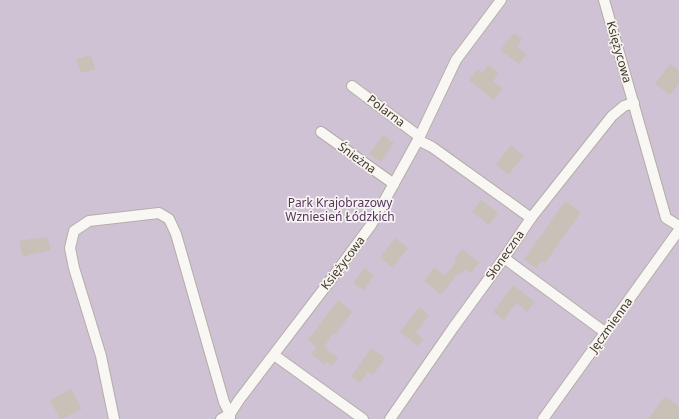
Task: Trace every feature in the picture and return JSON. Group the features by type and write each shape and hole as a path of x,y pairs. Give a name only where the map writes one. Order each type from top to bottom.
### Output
{"street":[{"name":"Księżycowa","path":"227,417 371,225 419,139 456,60 501,0"},
{"name":"Księżycowa","path":"604,0 666,218 679,226"},
{"name":"Polarna","path":"352,86 419,139 531,218"},
{"name":"Słoneczna","path":"390,419 531,218 612,116 624,106 634,103"},
{"name":"Śnieżna","path":"321,132 394,184"},
{"path":"114,419 101,356 72,261 70,248 74,232 89,221 158,213 169,219 176,234 227,417"},
{"name":"Jęczmienna","path":"543,419 677,237"},
{"path":"504,258 606,333"},
{"path":"274,355 363,419"}],"green space":[{"name":"Park Krajobrazowy Wzniesień Łódzkich","path":"0,0 679,0 679,419 0,419"}],"building":[{"path":"514,33 522,39 517,47 527,54 519,64 500,50"},
{"path":"91,55 95,69 81,73 76,59"},
{"path":"670,64 679,71 679,83 670,95 655,84"},
{"path":"489,65 499,73 493,81 503,89 494,100 469,80 478,69 482,73"},
{"path":"383,135 394,143 381,162 369,154"},
{"path":"511,145 524,156 508,175 496,164"},
{"path":"481,200 498,213 489,225 472,212"},
{"path":"565,201 581,212 545,263 542,261 536,268 524,259"},
{"path":"47,237 51,250 23,257 19,241"},
{"path":"395,238 408,248 393,268 380,257"},
{"path":"462,249 479,262 471,273 465,269 461,274 459,272 441,295 424,281 434,267 445,276 456,262 454,260"},
{"path":"364,268 374,275 364,291 353,283"},
{"path":"513,285 535,302 527,312 516,303 504,320 493,312"},
{"path":"338,300 352,312 335,335 333,333 324,347 338,358 332,366 327,362 325,365 311,354 317,347 308,340"},
{"path":"419,307 429,315 416,333 423,339 418,346 400,332"},
{"path":"371,348 385,358 373,375 368,372 360,383 351,377"},
{"path":"71,389 82,409 60,419 50,400"},
{"path":"665,396 679,407 679,419 648,419"}]}
